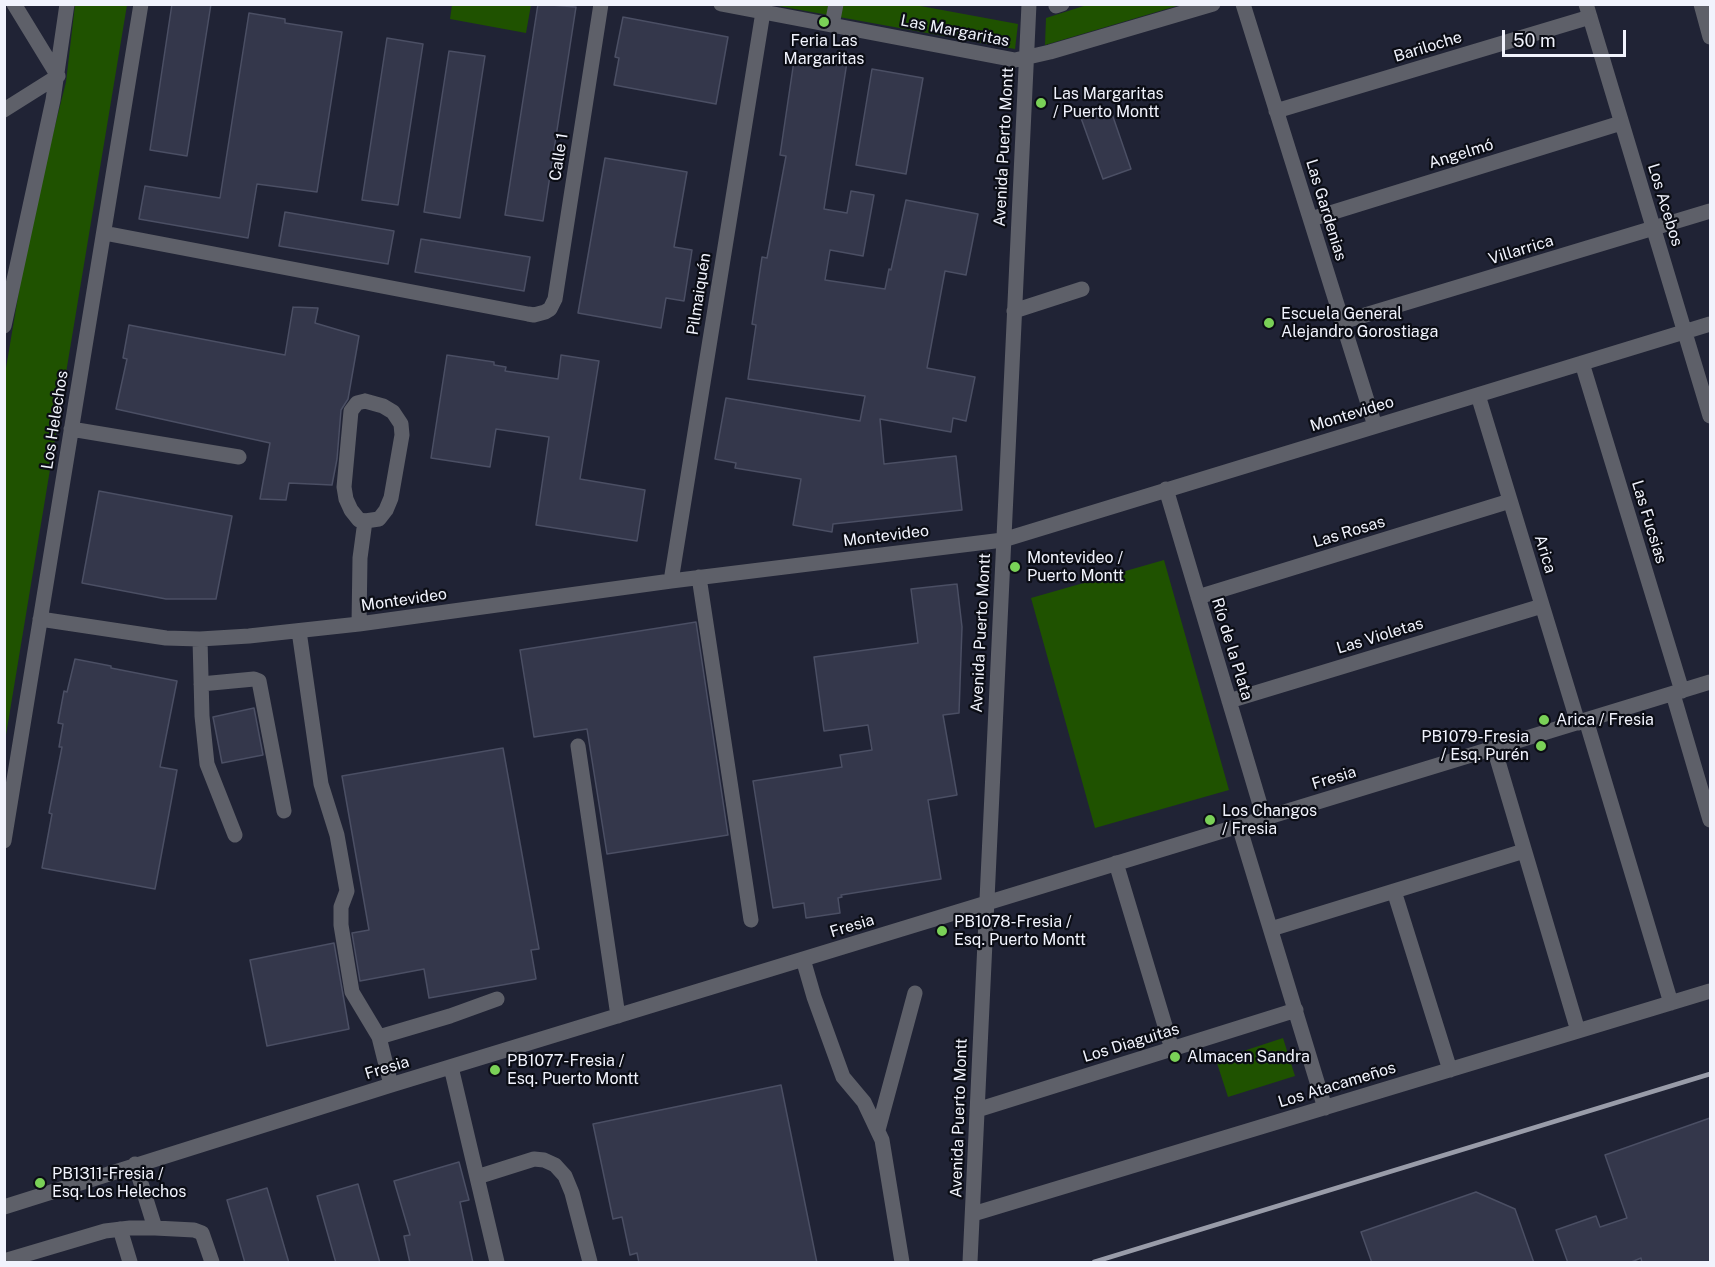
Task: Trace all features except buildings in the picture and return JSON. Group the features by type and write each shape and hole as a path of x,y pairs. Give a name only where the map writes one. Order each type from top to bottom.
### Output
{"street":[{"path":"14,4 58,76"},
{"path":"4,326 58,76 67,4"},
{"name":"Los Helechos","path":"4,841 141,4"},
{"name":"Calle 1","path":"104,233 528,314 545,312 550,309 555,299 601,4"},
{"path":"832,25 836,4"},
{"name":"Avenida Puerto Montt","path":"970,1263 1029,4"},
{"name":"Las Margaritas","path":"723,5 1001,58 1026,59 1214,4"},
{"name":"Las Gardenias","path":"1243,4 1375,426"},
{"path":"1701,4 1710,37"},
{"name":"Bariloche","path":"1276,111 1588,11"},
{"name":"Los Acebos","path":"1588,11 1710,416"},
{"name":"Pilmaiquén","path":"671,581 763,12"},
{"path":"4,110 58,76"},
{"name":"Angelmó","path":"1311,219 1622,123"},
{"name":"Villarrica","path":"1342,322 1710,211"},
{"path":"1014,311 1082,290"},
{"name":"Montevideo","path":"40,619 156,636 200,639 299,631 671,581 1003,540 1710,324"},
{"name":"Las Fucsias","path":"1582,363 1677,693 1710,820"},
{"name":"Arica","path":"1478,395 1542,606 1582,722 1671,1003"},
{"path":"365,401 383,406 393,412 401,424 402,435 392,498 379,519 365,521 359,520 351,510 344,487 351,411 357,403 365,401"},
{"path":"71,429 239,457"},
{"name":"Río de la Plata","path":"1166,489 1264,818"},
{"name":"Las Rosas","path":"1198,597 1510,501"},
{"path":"359,624 360,558 365,521"},
{"path":"699,578 751,920"},
{"name":"Las Violetas","path":"1229,701 1542,606"},
{"path":"299,631 321,784 337,835 347,891 340,907 352,992 379,1037 391,1085"},
{"path":"200,639 201,716 207,764 235,835"},
{"path":"201,684 254,679 259,681 284,811"},
{"name":"Fresia","path":"4,1207 391,1085 1710,682"},
{"path":"578,746 618,1016"},
{"path":"1494,748 1578,1031"},
{"path":"1239,826 1325,1108"},
{"path":"1271,928 1524,851"},
{"path":"1116,863 1172,1049"},
{"path":"1394,891 1450,1070"},
{"path":"803,959 843,1077 864,1101 882,1140 902,1263"},
{"name":"Los Atacameños","path":"974,1214 1710,991"},
{"path":"878,1130 915,993"},
{"path":"379,1037 497,999"},
{"name":"Los Diaguitas","path":"977,1110 1296,1010"},
{"path":"450,1067 497,1263"},
{"path":"477,1177 534,1159 555,1165 565,1176 572,1193 590,1263"},
{"path":"135,1164 155,1228"},
{"path":"4,1261 105,1231 155,1228 194,1230 202,1233 212,1263"},
{"path":"120,1229 130,1263"}],"green space":[{"path":"1090,4 1180,5 1045,45 1046,18"},
{"path":"75,5 127,5 5,741 5,374 30,225 66,82"},
{"path":"452,5 531,5 526,33 450,19"},
{"path":"773,5 915,5 1018,24 1015,49"},
{"path":"1164,560 1229,790 1095,828 1031,598"},
{"path":"1283,1038 1295,1076 1228,1097 1216,1060"}],"railway":[{"path":"1094,1262 1710,1074"}],"place":[{"name":"Feria Las Margaritas","path":"824,22"},
{"name":"Las Margaritas / Puerto Montt","path":"1041,103"},
{"name":"Escuela General Alejandro Gorostiaga","path":"1269,323"},
{"name":"Montevideo / Puerto Montt","path":"1015,567"},
{"name":"Arica / Fresia","path":"1544,720"},
{"name":"PB1079-Fresia / Esq. Purén","path":"1541,746"},
{"name":"Los Changos / Fresia","path":"1210,820"},
{"name":"PB1078-Fresia / Esq. Puerto Montt","path":"942,931"},
{"name":"Almacen Sandra","path":"1175,1057"},
{"name":"PB1077-Fresia / Esq. Puerto Montt","path":"495,1070"},
{"name":"PB1311-Fresia / Esq. Los Helechos","path":"40,1183"}]}
